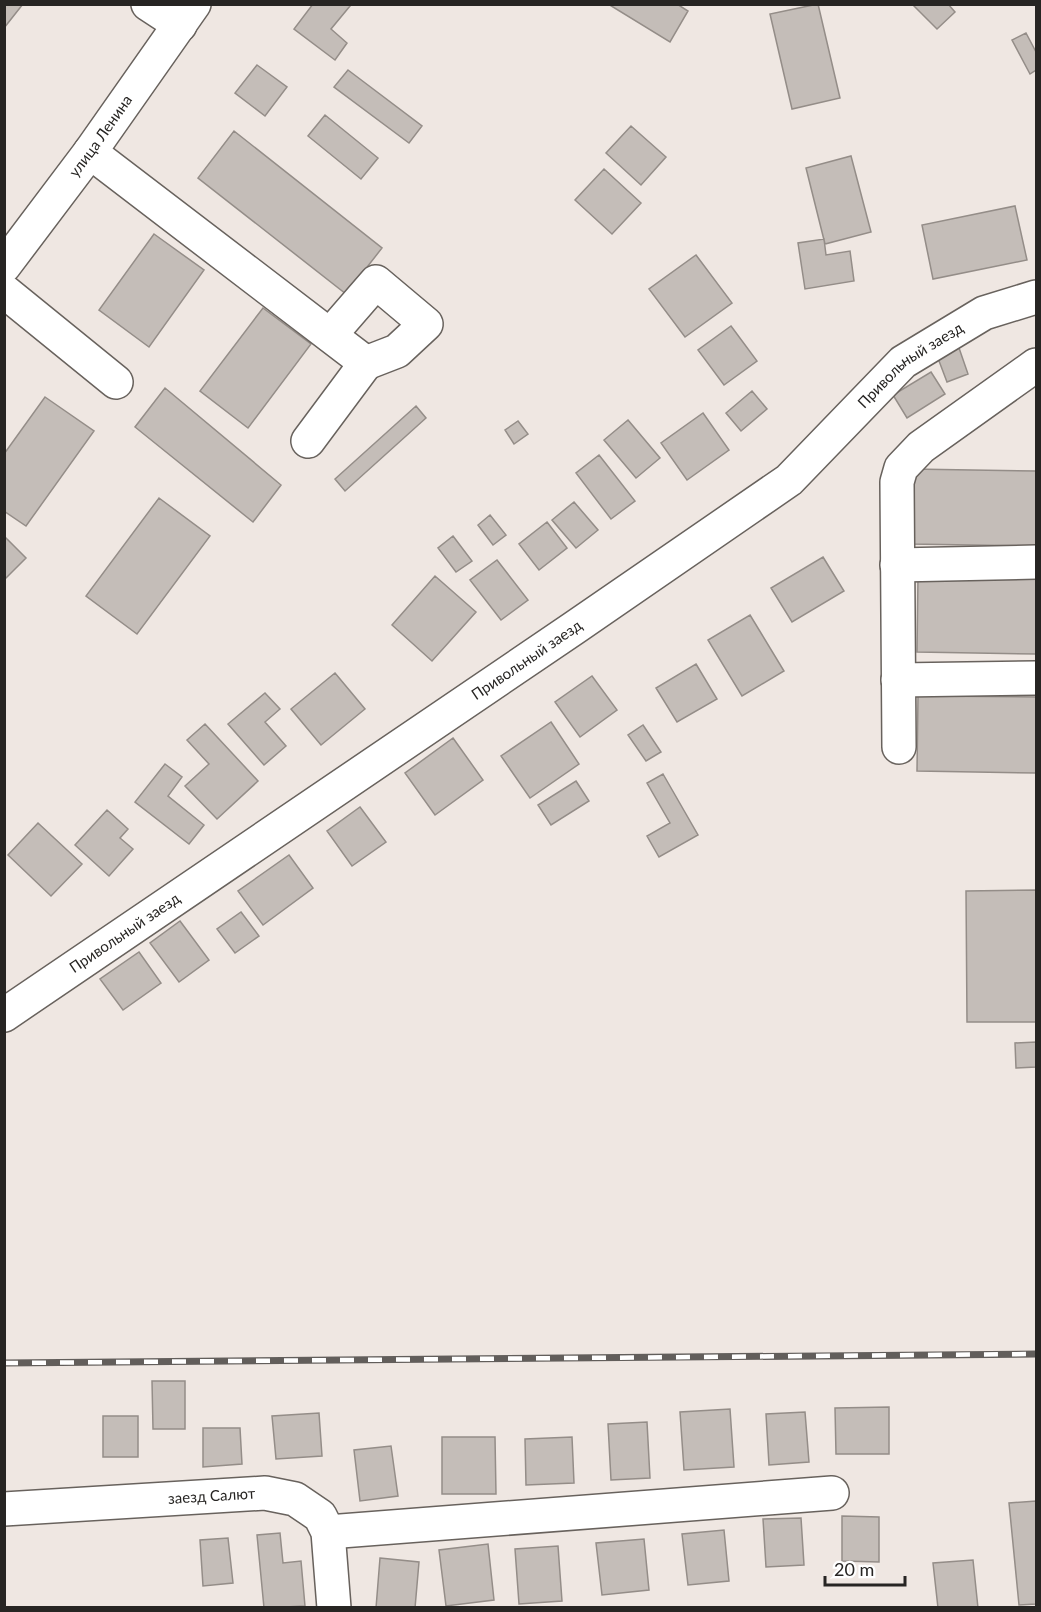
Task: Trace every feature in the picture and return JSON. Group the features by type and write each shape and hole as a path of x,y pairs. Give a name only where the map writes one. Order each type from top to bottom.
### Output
{"street":[{"path":"148,4 187,15"},
{"name":"улица Ленина","path":"4,266 90,152 187,15"},
{"path":"90,152 366,363"},
{"path":"308,441 366,363 397,351 426,324 376,282 330,335"},
{"path":"4,291 116,382"},
{"name":"Привольный заезд","path":"4,1015 789,480 903,362 984,313 1036,297"},
{"path":"899,747 897,482 901,468 921,447 1036,365"},
{"path":"897,565 1036,562"},
{"path":"898,680 1036,678"},
{"path":"334,1608 328,1532 832,1493"},
{"name":"заезд Салют","path":"4,1509 265,1494 295,1499 320,1516 328,1532"}],"building":[{"path":"4,4 23,4 4,28"},
{"path":"313,4 348,4 350,6 331,29 347,43 335,60 294,29"},
{"path":"608,4 677,4 688,11 670,42"},
{"path":"818,4 840,98 792,109 770,14"},
{"path":"912,4 948,4 955,12 937,29"},
{"path":"1026,33 1036,52 1036,70 1030,74 1012,40"},
{"path":"257,65 287,87 265,116 235,93"},
{"path":"348,70 422,126 409,143 334,87"},
{"path":"325,115 378,158 361,179 308,136"},
{"path":"631,126 666,157 641,185 606,153"},
{"path":"234,131 382,248 346,294 198,178"},
{"path":"851,156 871,232 825,244 806,168"},
{"path":"604,169 641,203 612,234 575,200"},
{"path":"1015,206 1027,260 933,279 922,225"},
{"path":"154,234 204,270 149,347 99,310"},
{"path":"824,239 826,255 850,251 854,281 805,289 798,243"},
{"path":"696,255 732,303 685,337 649,289"},
{"path":"263,308 311,344 248,428 200,391"},
{"path":"731,326 757,361 724,385 698,350"},
{"path":"958,345 968,374 947,382 936,353"},
{"path":"931,372 945,394 907,418 893,395"},
{"path":"165,388 281,485 253,522 135,427"},
{"path":"752,391 767,409 741,431 726,413"},
{"path":"45,397 94,431 26,526 4,511 4,454"},
{"path":"416,406 426,418 345,491 335,479"},
{"path":"703,413 729,450 687,480 661,443"},
{"path":"628,420 660,458 636,478 604,440"},
{"path":"518,421 528,434 514,444 505,430"},
{"path":"599,455 635,501 611,519 576,473"},
{"path":"911,469 1036,471 1036,546 910,544"},
{"path":"159,498 210,536 137,634 86,596"},
{"path":"574,502 598,530 576,548 552,520"},
{"path":"490,515 506,535 493,545 478,525"},
{"path":"547,522 567,548 539,570 519,544"},
{"path":"4,536 26,558 4,580"},
{"path":"453,536 472,561 456,572 438,548"},
{"path":"823,557 844,591 792,622 771,588"},
{"path":"497,560 528,600 501,620 470,580"},
{"path":"435,576 476,612 432,661 392,625"},
{"path":"918,577 1036,579 1036,654 917,652"},
{"path":"750,615 784,671 742,696 708,640"},
{"path":"696,664 717,699 677,722 656,688"},
{"path":"335,673 365,709 321,745 291,709"},
{"path":"592,676 617,710 580,737 555,702"},
{"path":"265,693 280,709 265,722 286,746 264,765 228,724"},
{"path":"918,696 1036,697 1036,773 917,771"},
{"path":"551,722 579,764 530,798 501,756"},
{"path":"205,724 258,781 217,819 185,786 209,764 187,740"},
{"path":"643,725 661,752 646,761 628,735"},
{"path":"453,738 483,780 435,815 405,773"},
{"path":"165,764 182,777 168,796 204,825 189,844 135,802"},
{"path":"663,774 698,835 659,857 647,836 670,823 647,783"},
{"path":"576,781 589,801 551,825 538,805"},
{"path":"360,807 386,842 352,866 327,831"},
{"path":"107,810 128,829 120,838 133,849 109,876 75,845"},
{"path":"38,823 82,864 51,896 8,855"},
{"path":"289,855 313,888 263,925 238,891"},
{"path":"1036,890 1036,1022 967,1022 966,891"},
{"path":"241,912 259,936 235,953 217,929"},
{"path":"180,921 209,960 179,982 150,943"},
{"path":"139,952 161,983 123,1010 100,979"},
{"path":"1036,1042 1036,1067 1016,1068 1015,1043"},
{"path":"152,1381 185,1381 185,1429 153,1429"},
{"path":"889,1407 889,1454 836,1454 835,1408"},
{"path":"730,1409 734,1467 684,1470 680,1412"},
{"path":"805,1412 809,1462 769,1465 766,1414"},
{"path":"319,1413 322,1456 276,1459 272,1416"},
{"path":"103,1416 138,1416 138,1457 103,1457"},
{"path":"647,1422 650,1478 611,1480 608,1424"},
{"path":"203,1428 240,1428 242,1464 203,1467"},
{"path":"442,1437 495,1437 496,1494 442,1494"},
{"path":"572,1437 574,1483 526,1485 525,1439"},
{"path":"391,1446 398,1496 360,1501 354,1450"},
{"path":"1036,1501 1036,1604 1019,1605 1009,1503"},
{"path":"842,1516 879,1517 879,1562 842,1561"},
{"path":"801,1518 804,1565 766,1567 763,1519"},
{"path":"724,1530 729,1581 688,1585 682,1534"},
{"path":"280,1533 283,1563 301,1561 305,1606 264,1608 257,1535"},
{"path":"228,1538 233,1583 203,1586 200,1540"},
{"path":"644,1539 649,1590 602,1595 596,1543"},
{"path":"488,1544 494,1600 446,1606 439,1550"},
{"path":"558,1546 562,1601 519,1604 515,1549"},
{"path":"380,1558 419,1562 415,1608 376,1608"},
{"path":"973,1560 978,1608 938,1608 933,1563"}],"railway":[{"path":"4,1363 1036,1354"}]}
